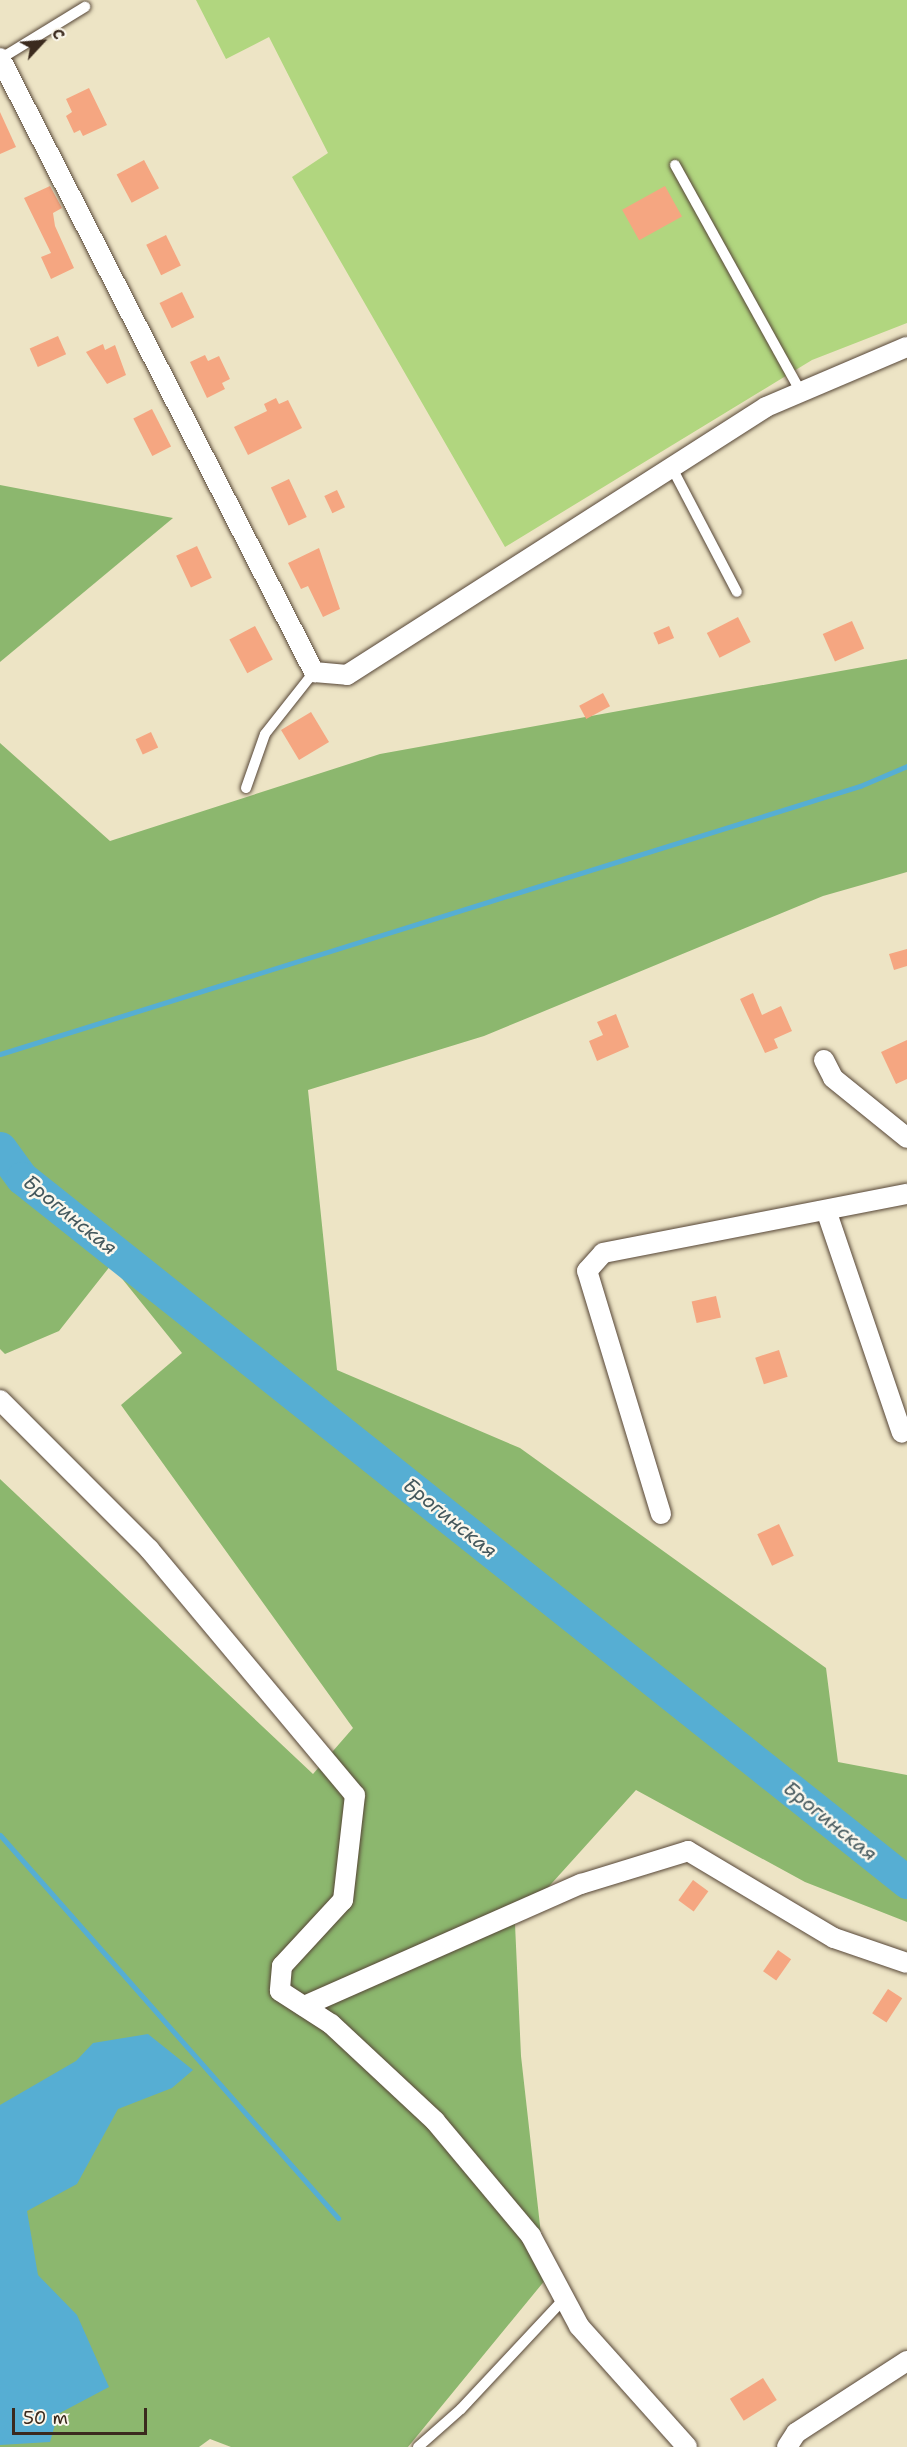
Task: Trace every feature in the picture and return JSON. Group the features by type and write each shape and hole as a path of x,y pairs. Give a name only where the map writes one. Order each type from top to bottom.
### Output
{"street":[{"path":"0,59 314,672 347,675 671,466 801,392 907,347"},
{"path":"824,1060 833,1078 907,1138"},
{"path":"661,1514 588,1271 603,1253 827,1213 907,1194"},
{"path":"827,1213 902,1433"},
{"path":"0,1400 149,1549 356,1795 344,1900 282,1966 280,1991 331,2024 435,2121 531,2236 579,2326 687,2447"},
{"path":"304,2007 580,1884 688,1851 834,1938 907,1964"},
{"path":"787,2447 796,2433 907,2361"}],"lane":[{"path":"0,59 85,7"},
{"path":"675,165 801,392"},
{"path":"671,466 737,592"},
{"path":"246,788 265,734 314,672"},
{"path":"418,2447 461,2409 564,2299"}],"green space":[{"path":"196,0 907,0 907,323 812,360 505,547 292,177 328,153 269,37 226,59"},
{"path":"0,485 173,518 0,662"},
{"path":"907,659 907,872 823,896 484,1036 308,1090 337,1370 520,1448 826,1668 838,1762 907,1775 907,1922 805,1882 636,1790 515,1924 521,2056 546,2279 408,2447 231,2447 210,2439 199,2447 0,2447 0,1479 313,1774 353,1728 121,1405 182,1353 111,1265 59,1331 5,1354 0,1349 0,743 110,841 380,754"}],"water":[{"path":"148,2034 193,2070 172,2088 118,2109 77,2184 27,2211 38,2275 77,2315 109,2387 58,2414 50,2442 0,2445 0,2105 76,2061 93,2043"}],"building":[{"path":"89,88 107,125 83,136 80,130 74,133 66,116 72,112 66,99"},
{"path":"0,112 16,147 0,154"},
{"path":"144,160 159,188 132,203 117,175"},
{"path":"50,186 62,208 53,213 55,226 74,268 51,279 41,257 51,253 24,198"},
{"path":"665,186 682,217 639,240 622,210"},
{"path":"166,235 181,266 161,275 146,245"},
{"path":"182,292 194,317 172,328 160,303"},
{"path":"58,336 66,354 38,367 30,349"},
{"path":"103,344 105,350 115,345 126,375 107,384 86,352"},
{"path":"205,355 208,361 219,356 230,379 222,383 225,389 207,398 190,362"},
{"path":"276,398 279,404 288,400 302,428 248,455 234,427 267,411 264,404"},
{"path":"152,409 171,446 152,456 133,419"},
{"path":"289,479 307,517 289,526 271,487"},
{"path":"337,490 345,507 332,513 324,496"},
{"path":"197,546 212,578 191,587 176,556"},
{"path":"319,548 340,609 323,617 308,586 301,589 288,563"},
{"path":"738,617 751,642 720,658 707,633"},
{"path":"852,621 864,648 835,661 823,634"},
{"path":"255,626 273,660 247,673 229,640"},
{"path":"669,626 674,638 658,645 653,633"},
{"path":"603,693 610,706 586,719 579,706"},
{"path":"311,712 329,742 299,760 281,730"},
{"path":"151,732 158,747 143,755 136,739"},
{"path":"907,949 907,966 894,970 889,954"},
{"path":"753,993 762,1015 781,1006 792,1031 774,1039 778,1048 765,1053 740,999"},
{"path":"616,1014 629,1047 597,1061 589,1041 603,1035 597,1022"},
{"path":"907,1040 907,1079 896,1084 881,1052"},
{"path":"716,1296 721,1317 697,1323 692,1302"},
{"path":"779,1350 788,1377 764,1384 755,1358"},
{"path":"779,1524 794,1556 772,1566 757,1534"},
{"path":"693,1880 708,1891 694,1911 678,1900"},
{"path":"778,1950 791,1959 776,1980 763,1971"},
{"path":"888,1989 902,1998 886,2023 872,2013"},
{"path":"763,2378 777,2400 744,2421 730,2399"}],"waterway":[{"path":"0,1054 860,786 907,766"},
{"name":"Брогинская","path":"0,1148 22,1178 907,1882"},
{"path":"0,1835 338,2218"}]}
